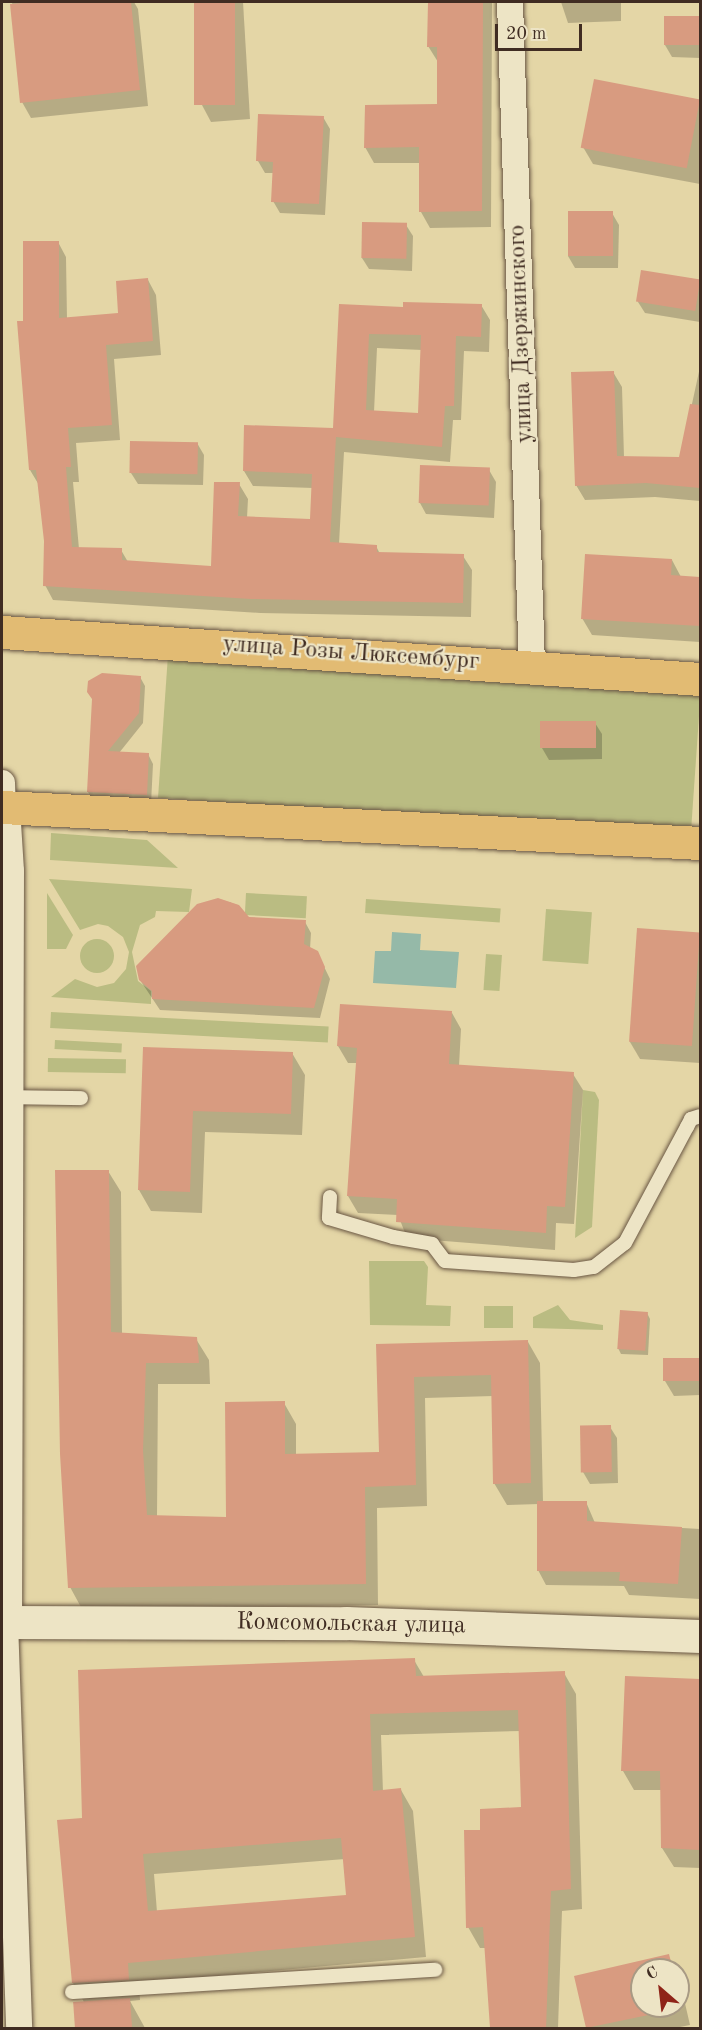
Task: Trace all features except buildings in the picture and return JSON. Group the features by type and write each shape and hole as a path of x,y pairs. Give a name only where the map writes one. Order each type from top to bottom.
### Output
{"main road":[{"name":"улица Розы Люксембург","path":"2,632 700,679"},
{"path":"2,799 700,843"}],"street":[{"name":"улица Дзержинского","path":"510,2 532,666"},
{"path":"2,799 7,871 3,1622 19,2028"},
{"name":"Комсомольская улица","path":"3,1622 346,1623 700,1636"}],"lane":[{"path":"6,1097 81,1098"},
{"path":"330,1197 329,1218 393,1238 432,1244 445,1261 574,1270 594,1267 625,1244 691,1119 700,1116"},
{"path":"72,1992 435,1970"}],"green space":[{"path":"168,655 700,692 691,835 158,798"},
{"path":"51,833 147,840 178,868 50,860"},
{"path":"49,879 192,889 189,912 156,911 155,917 140,925 132,952 138,981 151,991 151,1004 51,997 75,979 97,987 114,983 126,969 129,952 123,937 108,926 98,924 80,930"},
{"path":"47,893 73,935 66,949 47,949"},
{"path":"246,893 307,896 306,918 245,915"},
{"path":"366,899 501,908 500,922 365,913"},
{"path":"546,909 592,912 588,964 542,961"},
{"path":"97,939 109,944 114,956 109,968 97,973 85,968 80,956 85,944"},
{"path":"486,954 502,955 499,991 483,990"},
{"path":"51,1012 329,1027 328,1043 50,1028"},
{"path":"55,1040 122,1044 121,1052 55,1049"},
{"path":"48,1058 126,1059 126,1073 48,1072"},
{"path":"583,1090 595,1092 599,1100 592,1227 575,1238"},
{"path":"369,1261 424,1261 428,1267 426,1305 451,1306 450,1326 370,1325"},
{"path":"558,1305 570,1320 603,1325 603,1330 533,1328 533,1317"},
{"path":"484,1306 513,1306 513,1328 484,1328"}],"shaded area":[{"path":"392,932 421,934 420,950 459,952 456,988 373,983 375,951 391,951"}]}
